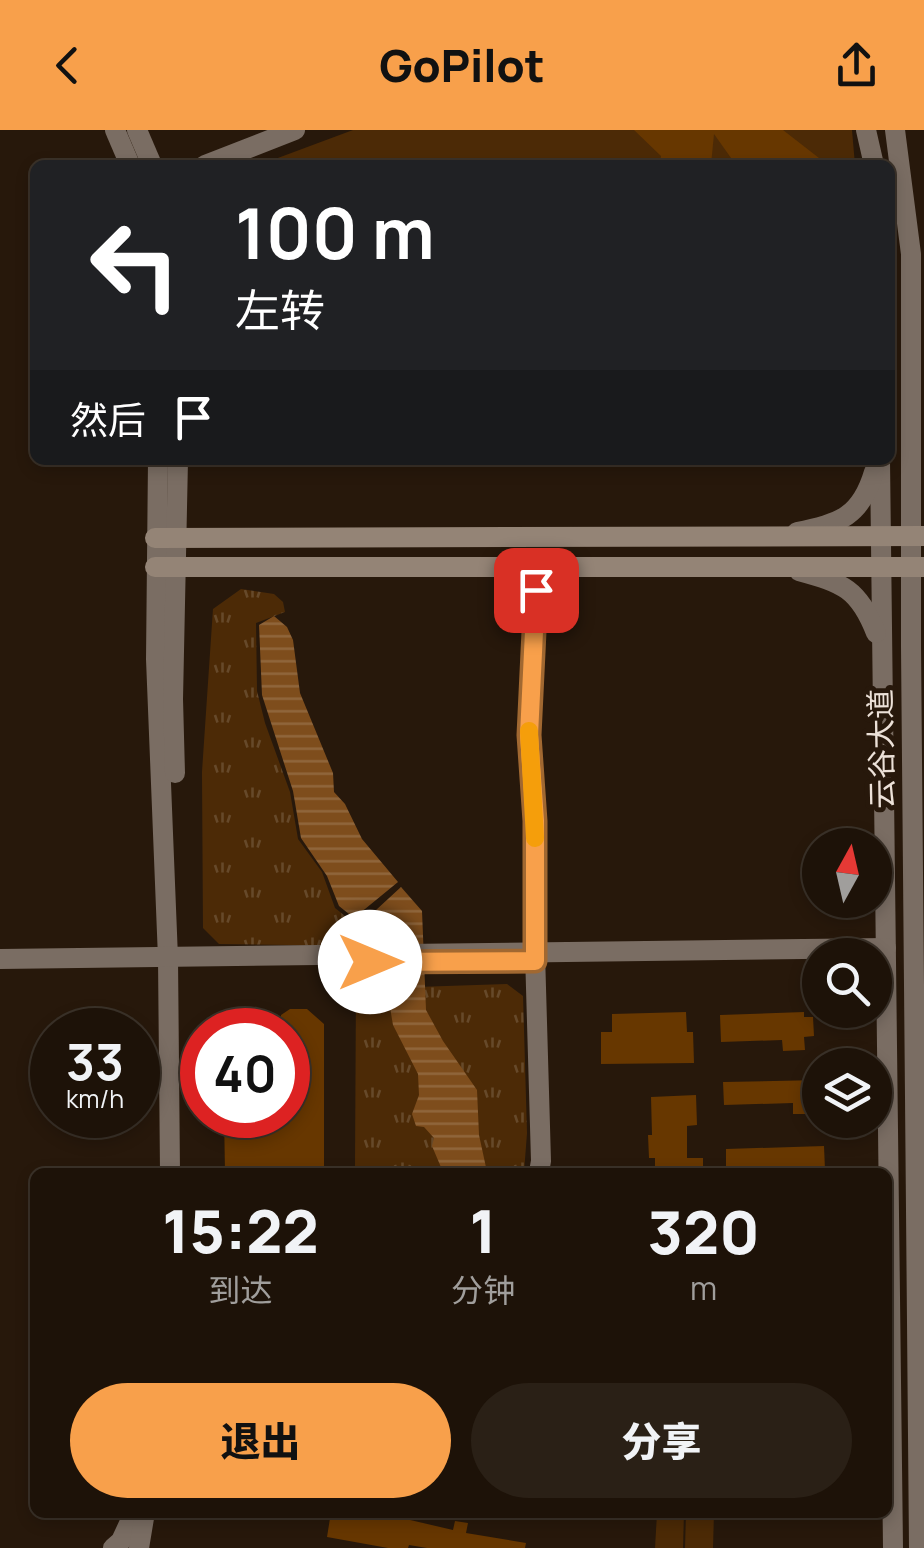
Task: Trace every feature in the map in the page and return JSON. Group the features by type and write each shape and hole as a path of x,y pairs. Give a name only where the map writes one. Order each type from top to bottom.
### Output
{"main road":[{"path":"115,130 128,160"},
{"path":"137,130 150,160"},
{"path":"218,160 295,130"},
{"path":"866,130 873,160"},
{"name":"云谷大道","path":"895,130 911,254 911,446 917,536 910,646 919,951 920,1543"},
{"path":"911,446 924,487"},
{"path":"158,465 155,538 166,567 173,699 170,1168"},
{"path":"166,567 177,537 178,465"},
{"path":"772,536 836,522 852,512 867,490 876,465"},
{"name":"云谷大道","path":"878,465 882,938"},
{"path":"155,538 917,536"},
{"path":"783,566 848,588 863,604 881,648"},
{"path":"166,567 917,567"},
{"path":"538,567 529,735 535,821 540,1168"},
{"path":"910,646 924,611"},
{"path":"0,968 331,959 802,954"},
{"path":"535,957 802,956"},
{"path":"0,959 174,962"},
{"path":"174,962 180,1168"},
{"name":"云谷大道","path":"883,1028 885,1168"},
{"path":"112,1548 136,1518"},
{"path":"128,1548 138,1518"},
{"path":"139,1518 140,1548"},
{"path":"141,1518 153,1548"},
{"name":"云谷大道","path":"891,1518 891,1545"}],"green space":[{"path":"353,130 852,130 855,160 272,160"},
{"path":"241,589 274,594 283,602 285,612 256,623 257,691 290,792 298,839 322,872 335,908 379,943 219,944 203,928 202,772 213,609"},
{"path":"507,984 523,996 524,1168 355,1168 356,989"},
{"path":"657,1518 684,1518 683,1548 655,1548"},
{"path":"686,1518 714,1518 713,1548 685,1548"}],"shaded area":[{"path":"274,616 287,627 293,640 300,693 333,773 334,792 345,804 362,839 398,882 354,918 339,906 327,876 301,838 293,791 262,695 259,625"},
{"path":"401,887 422,911 426,1010 477,1090 479,1135 486,1168 441,1168 432,1146 434,1138 424,1127 416,1126 412,1114 419,1095 418,1074 393,1025 379,943 363,922"}],"building":[{"path":"634,130 783,130 819,158 732,160 714,134 711,160 661,160"},
{"path":"310,1012 324,1024 324,1168 225,1168 224,1138 310,1138"},
{"path":"686,1012 687,1032 693,1032 694,1063 601,1064 601,1032 612,1032 612,1014"},
{"path":"802,1012 802,1028 814,1028 814,1036 804,1037 802,1050 783,1051 782,1040 721,1042 720,1015"},
{"path":"802,1080 802,1114 793,1114 793,1103 724,1105 723,1082"},
{"path":"696,1095 697,1125 687,1126 687,1158 703,1158 703,1168 655,1168 655,1158 649,1158 651,1097"},
{"path":"824,1146 825,1168 726,1168 726,1149"},
{"path":"330,1518 402,1518 453,1530 455,1521 468,1523 466,1533 526,1543 525,1548 388,1548 327,1537"}],"slow traffic":[{"path":"529,731 535,838"}],"route":[{"path":"370,962 535,961 534,781 529,735 536,590"}]}
